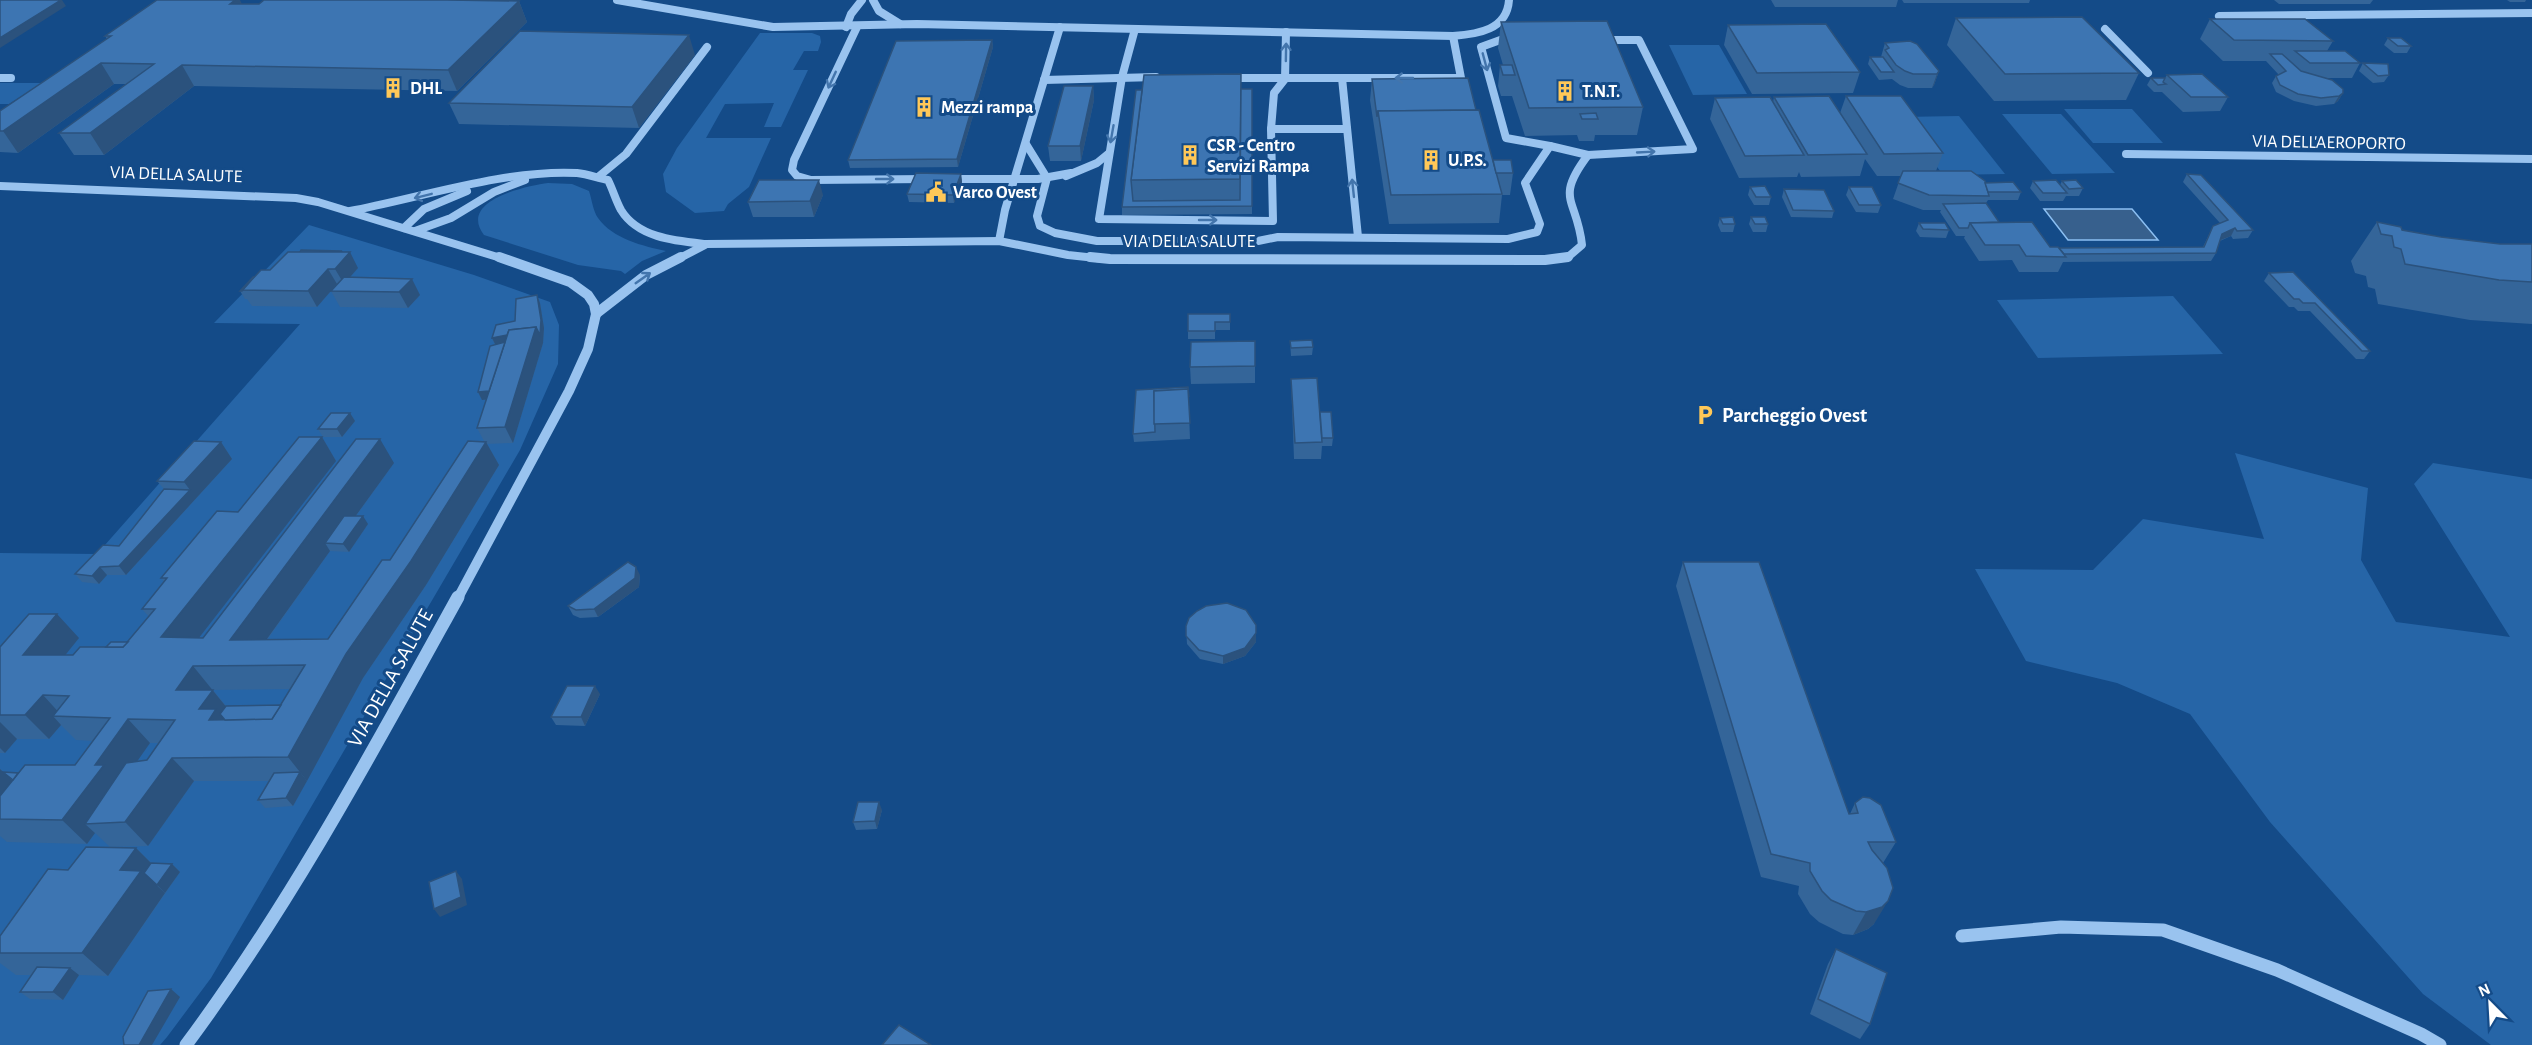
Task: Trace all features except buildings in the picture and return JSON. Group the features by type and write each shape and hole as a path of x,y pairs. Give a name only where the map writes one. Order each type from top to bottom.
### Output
{"street":[{"path":"617,0 772,27 903,25 1060,27 1453,36 1469,35 1486,30 1505,19 1510,11 1509,0"},
{"path":"846,27 851,14 862,0"},
{"path":"873,0 879,11 903,25"},
{"path":"2234,28 2220,16 2532,13"},
{"path":"857,27 794,160 792,170 797,176 812,180 1047,178 1071,173 1098,163 1108,154"},
{"path":"999,241 1015,178 1060,27"},
{"path":"1135,29 1122,77 1099,219 1273,221 1271,129 1274,93 1285,79 1286,32"},
{"path":"2105,29 2148,73"},
{"path":"1215,78 1461,78 1453,36"},
{"path":"1522,38 1503,39 1481,47 1506,138 1588,155 1692,149 1639,40 1592,39"},
{"path":"598,177 626,154 707,47"},
{"path":"1044,80 1168,77"},
{"path":"0,78 11,78"},
{"path":"1342,78 1358,237"},
{"path":"1271,129 1347,129"},
{"path":"1026,144 1047,178 1037,216 1040,226 1055,233 1097,241 1258,241 1278,237 1508,239 1537,232 1540,224 1525,183 1550,146"},
{"name":"VIA DELL'AEROPORTO","path":"2126,154 2532,159"},
{"name":"VIA DELLA SALUTE","path":"350,211 516,176 563,173 608,180 624,215 642,230 672,241 705,244 999,241 1068,255 1110,259 1545,260 1568,256 1577,252 1582,245 1582,236 1566,189 1580,164 1588,155"},
{"name":"VIA DELLA SALUTE","path":"410,229 451,218 494,192 519,182 563,173"},
{"path":"1044,192 1071,173"},
{"name":"VIA DELLA SALUTE","path":"410,229 418,212 484,184"},
{"name":"VIA DELLA SALUTE","path":"0,186 264,196 315,201 528,266 572,283 593,302 597,313 590,342 577,375 495,531 427,653 297,881 252,953 186,1045"},
{"name":"VIA DELLA SALUTE","path":"597,313 646,275 705,244"},
{"path":"1962,936 2061,927 2163,930 2277,970 2421,1034 2440,1045"}],"shaded area":[{"path":"760,33 812,33 820,36 821,42 818,51 804,51 793,70 808,70 781,127 764,127 774,103 725,104 706,138 771,138 749,187 728,204 724,211 695,213 666,192 663,174 677,148"},
{"path":"1669,45 1719,45 1747,94 1693,95"},
{"path":"0,83 42,83 9,104 0,104"},
{"path":"2064,109 2132,109 2163,143 2093,143"},
{"path":"2002,114 2061,114 2115,173 2052,174"},
{"path":"1959,116 2005,174 1943,175 1901,117"},
{"path":"548,183 572,184 589,191 596,215 604,225 638,244 666,251 642,261 625,274 621,271 578,265 484,235 478,223 480,213 487,204 511,192"},
{"path":"2044,209 2132,209 2158,240 2068,240"},
{"path":"309,225 474,275 550,302 559,325 558,364 520,450 211,978 167,1037 160,1045 0,1045 0,553 97,554 300,324 214,323"},
{"path":"2173,296 2223,354 2038,358 1997,300"},
{"path":"2235,453 2368,488 2361,560 2396,622 2510,637 2414,484 2433,463 2532,479 2532,1045 2491,1045 2423,994 2270,822 2190,714 2117,683 2026,661 1975,569 2093,570 2143,519 2264,539"}],"place":[{"name":"DHL","path":"393,88"},
{"name":"T.N.T.","path":"1565,91"},
{"name":"Mezzi rampa","path":"924,107"},
{"name":"CSR - Centro Servizi Rampa","path":"1190,155"},
{"name":"U.P.S.","path":"1431,160"},
{"name":"Varco Ovest","path":"936,192"},
{"name":"Parcheggio Ovest","path":"1705,415"}]}
